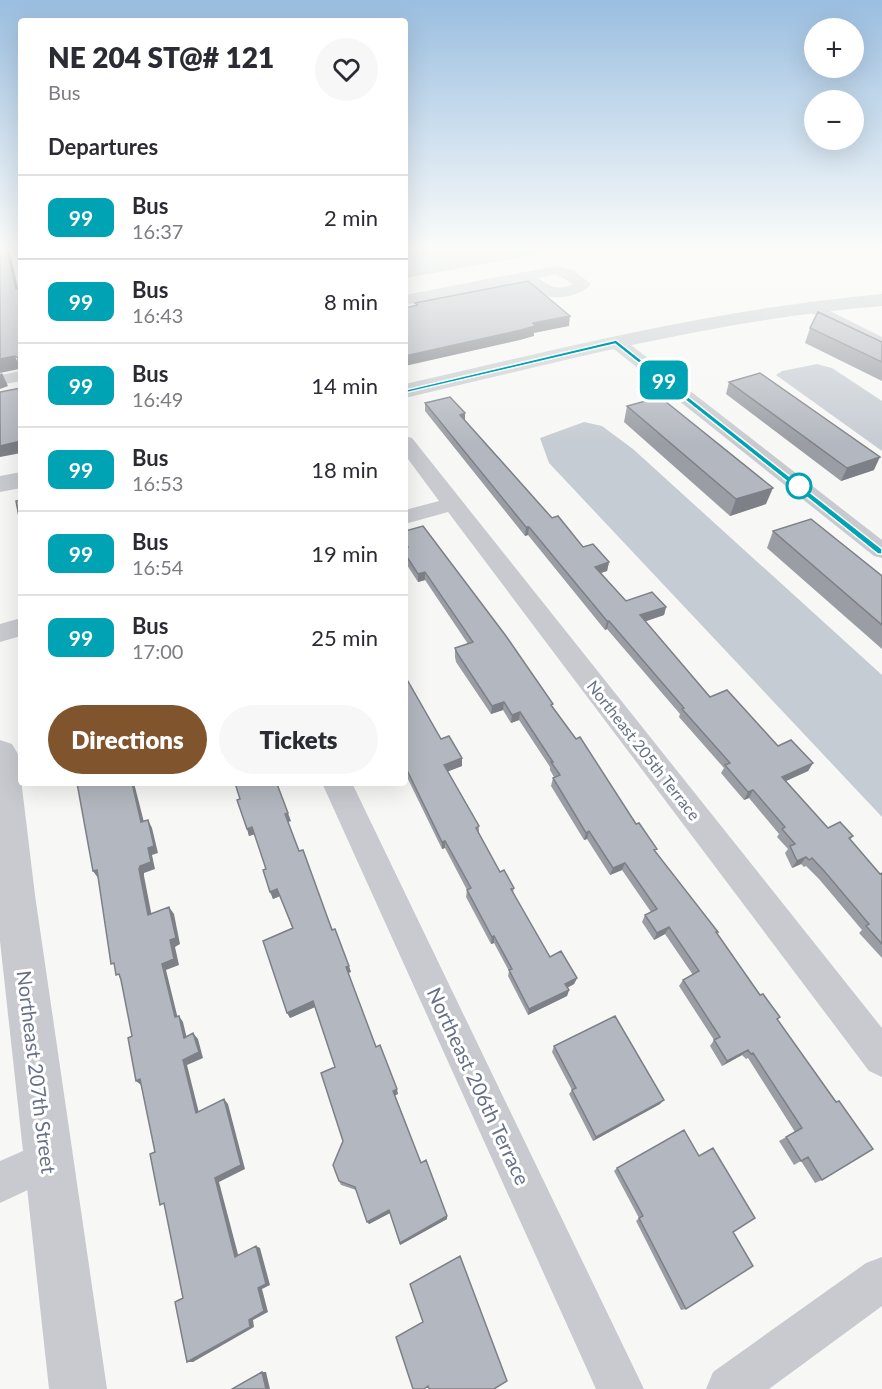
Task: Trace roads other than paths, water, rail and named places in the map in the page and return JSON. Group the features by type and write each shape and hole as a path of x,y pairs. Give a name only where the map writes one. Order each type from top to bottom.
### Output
{"street":[{"path":"408,390 616,342 762,315"},
{"path":"827,315 882,344"},
{"path":"616,342 882,552"},
{"path":"0,380 18,377"},
{"name":"Northeast 205th Terrace","path":"408,446 882,1058"},
{"path":"0,484 18,481"},
{"path":"408,517 453,504"},
{"path":"0,633 18,628"},
{"name":"Northeast 207th Street","path":"0,754 48,1160 78,1389"},
{"name":"Northeast 206th Terrace","path":"338,786 620,1389"},
{"path":"0,1182 48,1160"},
{"path":"730,1389 882,1279"}]}
